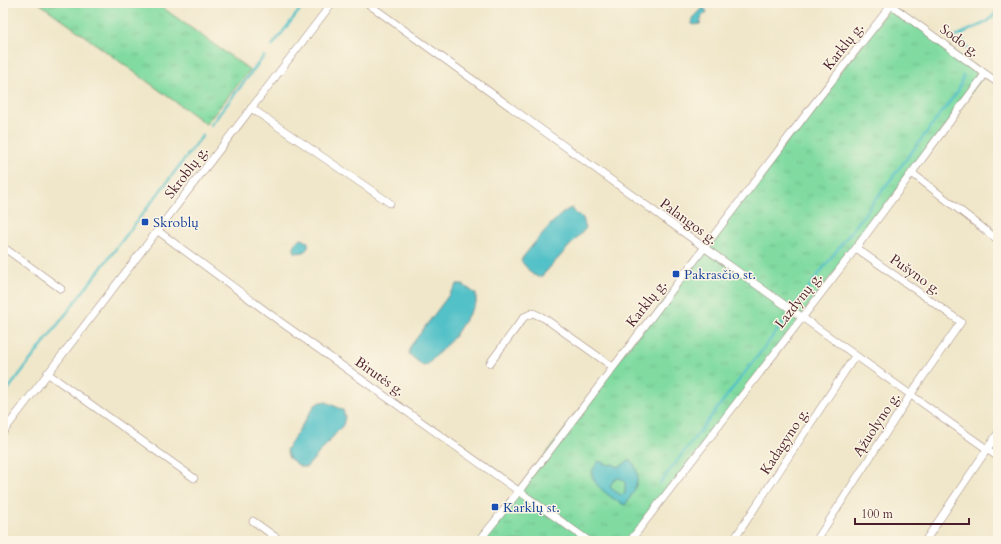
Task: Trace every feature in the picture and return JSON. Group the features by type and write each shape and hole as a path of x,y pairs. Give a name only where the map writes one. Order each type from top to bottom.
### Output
{"street":[{"name":"Skroblų g.","path":"3,432 332,3"},
{"name":"Palangos g.","path":"367,3 855,356 911,394 998,457"},
{"name":"Karklų g.","path":"479,541 519,491 891,4"},
{"name":"Sodo g.","path":"891,4 998,83"},
{"name":"Lazdynų g.","path":"630,541 801,317 856,248 985,74"},
{"path":"251,108 390,203"},
{"path":"912,173 998,240"},
{"name":"Birutės g.","path":"158,231 282,323 589,541"},
{"path":"3,247 61,289"},
{"name":"Pušyno g.","path":"856,248 961,322"},
{"path":"490,363 524,317 533,313 544,318 613,367"},
{"name":"Ąžuolyno g.","path":"816,541 911,394 961,322"},
{"name":"Kadagyno g.","path":"733,541 855,356"},
{"path":"47,373 194,478"},
{"path":"925,541 998,433"},
{"path":"253,521 281,541"}],"green space":[{"path":"39,3 156,3 250,70 206,124"},
{"path":"891,6 985,74 630,541 479,541"}],"water":[{"path":"702,8 707,12 702,16 700,24 692,24 692,18"},
{"path":"572,208 576,214 583,218 586,228 542,276 538,277 532,274 521,261 523,257 554,221 567,210"},
{"path":"302,239 308,242 308,248 304,252 296,253 294,250 295,245 298,240"},
{"path":"457,284 462,284 476,294 476,303 454,337 428,364 423,366 409,354 410,347"},
{"path":"320,402 326,402 343,410 345,417 343,425 307,467 301,467 289,458 286,450 315,405"},
{"path":"631,460 637,471 637,483 635,489 625,505 604,492 592,477 592,472 599,461 608,465 612,464 619,467","holes":["618,478 625,482 625,493 621,495 610,486 613,481"]}],"waterway":[{"path":"272,46 305,3"},
{"path":"954,37 987,22 998,11"},
{"path":"963,33 962,40 968,49"},
{"path":"211,125 264,56"},
{"path":"796,304 958,91 963,76"},
{"path":"3,396 203,135"},
{"path":"660,483 786,319"}],"place":[{"name":"Skroblų","path":"145,222"},
{"name":"Pakrasčio st.","path":"676,274"},
{"name":"Karklų st.","path":"495,507"}]}
